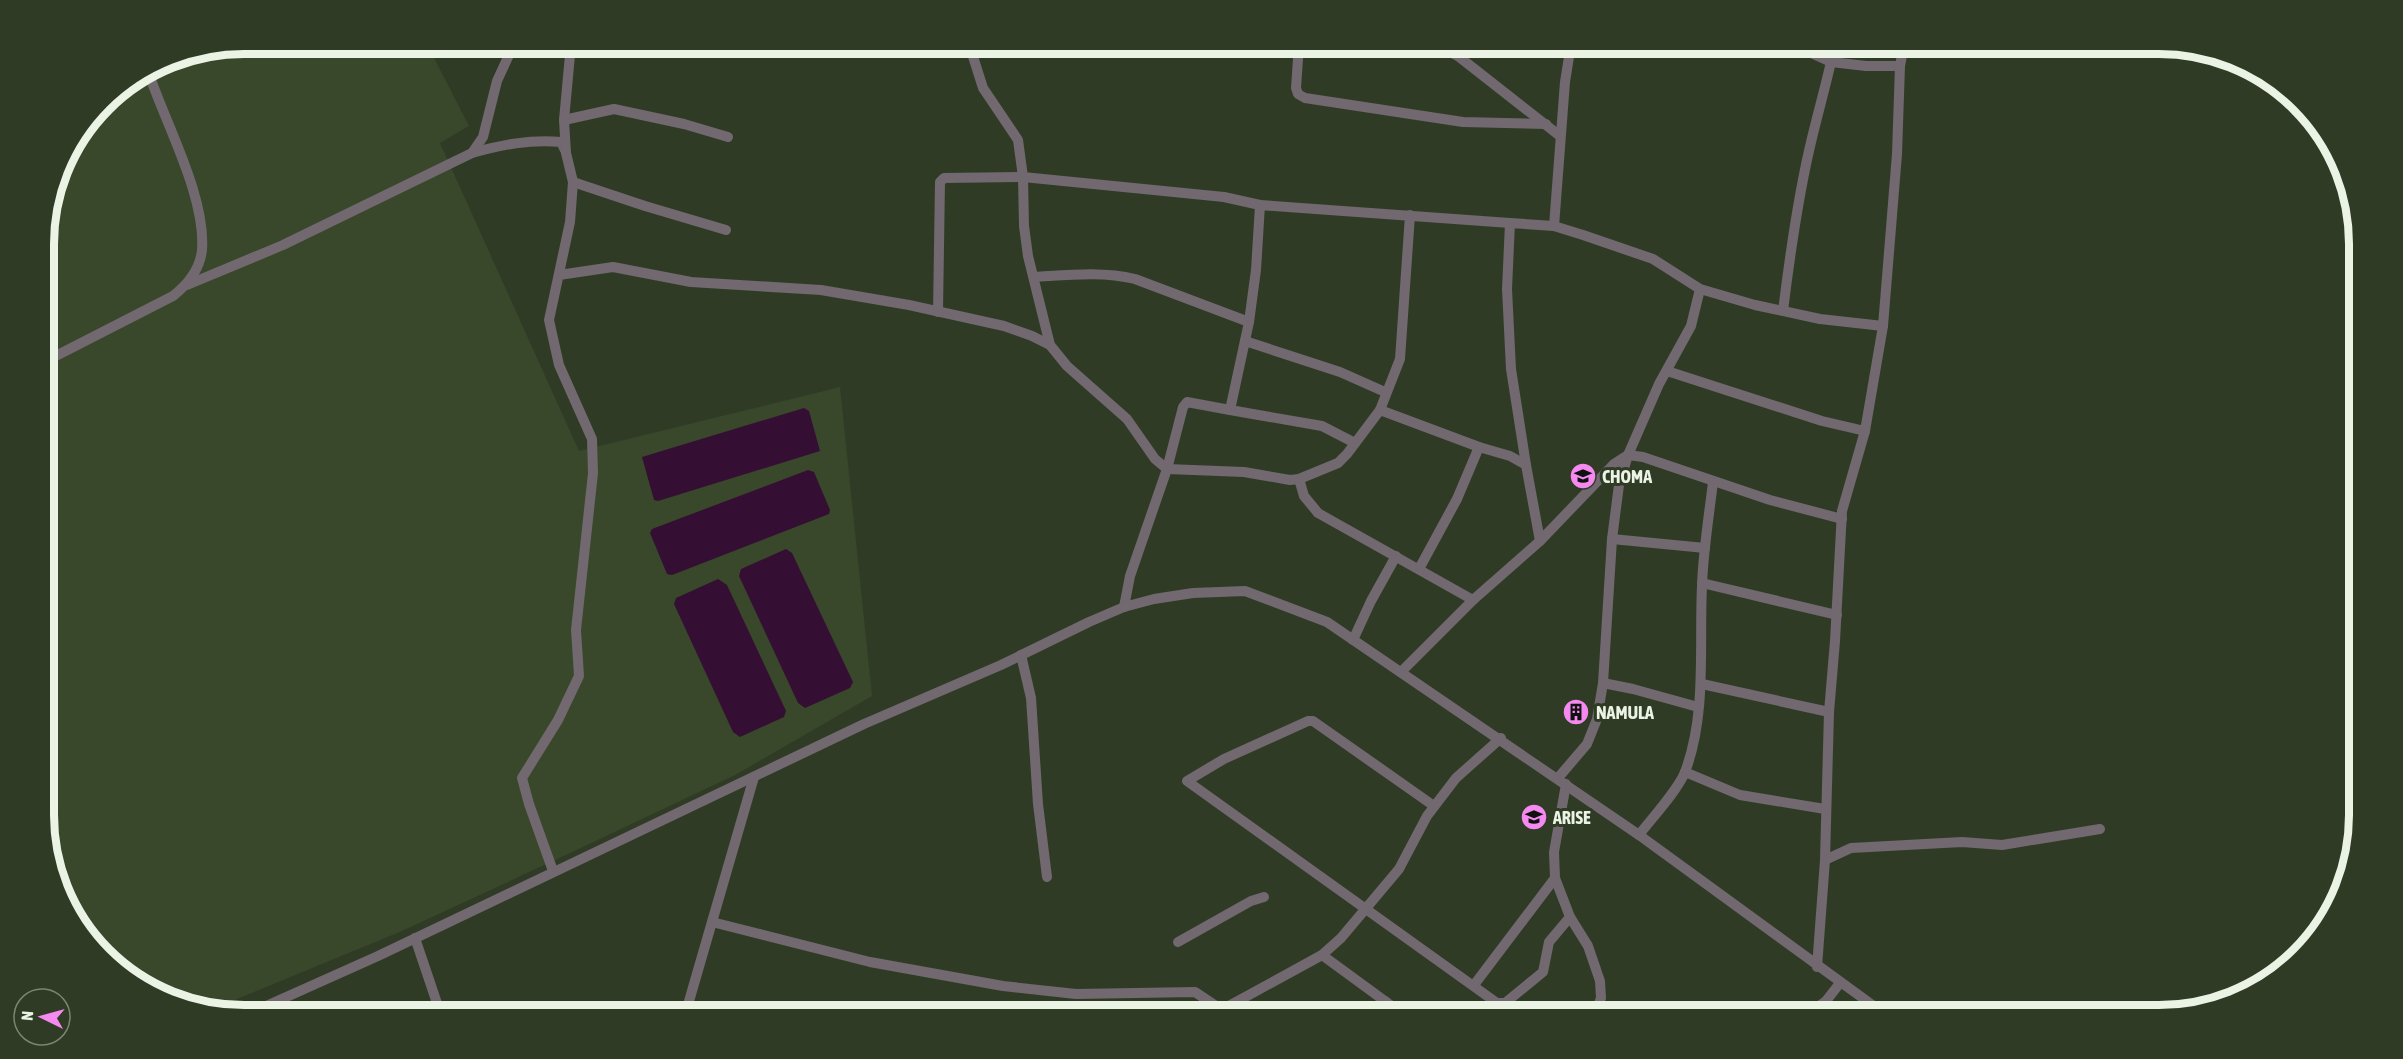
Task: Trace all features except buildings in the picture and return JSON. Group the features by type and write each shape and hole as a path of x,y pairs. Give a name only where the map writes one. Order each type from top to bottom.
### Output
{"street":[{"path":"472,153 483,137 497,81 509,54"},
{"path":"553,871 522,778 558,720 579,675 575,637 594,455 592,439 558,365 549,320 570,222 573,182 566,153 564,120 570,54"},
{"path":"972,54 983,88 1018,140 1023,177 1024,226 1028,256 1050,345"},
{"path":"1298,54 1296,88 1298,94 1305,98 1463,122 1546,124"},
{"path":"1454,54 1560,136"},
{"path":"1554,226 1560,136 1570,54"},
{"path":"1812,54 1831,63 1900,66"},
{"path":"1817,967 1825,860 1829,712 1842,511 1865,431 1882,326 1897,154 1901,54"},
{"path":"1783,311 1812,138 1831,63"},
{"path":"151,79 199,213 202,252 187,285"},
{"path":"564,120 614,109 684,124 728,137"},
{"path":"54,357 149,309 173,296 187,285 283,245 472,153 499,146 541,140 561,142 566,153"},
{"path":"938,312 942,179 1023,177 1224,197 1260,205 1554,226 1653,259 1700,289 1820,319 1882,326"},
{"path":"573,182 726,230"},
{"path":"1230,410 1249,322 1256,270 1260,205"},
{"path":"559,275 603,267 626,268 691,282 821,290 1004,326 1050,345 1067,366 1127,419 1155,459 1167,469 1244,471 1290,480 1299,479 1338,463 1380,410 1385,392 1401,358 1410,215"},
{"path":"1510,223 1507,289 1511,369 1540,541"},
{"path":"1035,277 1096,274 1121,276 1135,279 1249,322"},
{"path":"1599,1005 1601,998 1600,981 1588,946 1570,917 1555,878 1554,852 1562,781 1593,732 1603,683 1612,539 1619,485 1628,455 1654,394 1691,326 1700,289"},
{"path":"1245,341 1340,372 1385,392"},
{"path":"1667,371 1822,421 1865,431"},
{"path":"1124,608 1136,555 1167,469 1187,402 1322,426 1355,443"},
{"path":"1380,410 1479,447 1510,456 1526,465"},
{"path":"1419,569 1457,499 1479,447"},
{"path":"1401,672 1473,600 1540,541 1614,464 1628,455 1654,461 1770,500 1842,519"},
{"path":"1299,479 1304,496 1318,513 1473,600"},
{"path":"1639,835 1676,789 1685,772 1702,684 1700,639 1702,583 1713,482"},
{"path":"1612,539 1706,548"},
{"path":"1353,640 1396,556"},
{"path":"1702,583 1837,615"},
{"path":"270,1005 754,777 1021,655 1055,637 1124,608 1154,599 1193,593 1245,591 1327,622 1501,738 1639,835 1871,1005"},
{"path":"1021,655 1031,698 1038,813 1047,877"},
{"path":"1603,683 1698,707"},
{"path":"1702,684 1829,712"},
{"path":"1434,806 1313,721 1308,721 1224,759 1187,781 1497,1003 1505,1003 1543,972 1549,942 1570,917"},
{"path":"1227,1005 1245,999 1322,955 1366,911 1399,869 1434,806 1456,778 1501,738"},
{"path":"1685,772 1740,795 1826,809"},
{"path":"688,1005 754,777"},
{"path":"1825,860 1851,848 1962,842 2002,845 2100,829"},
{"path":"1474,985 1555,878"},
{"path":"1178,942 1251,901 1264,897"},
{"path":"712,922 870,962 981,982 1042,992 1076,994 1196,992 1218,1005"},
{"path":"415,938 437,1005"},
{"path":"1322,955 1390,1005"},
{"path":"1820,1005 1840,984"},
{"path":"1826,1000 1826,1005"},
{"path":"1378,1005 1385,1001"}],"shaded area":[{"path":"232,54 432,54 469,126 440,143 579,451 840,387 872,696 735,775 402,931 225,1004 195,999 149,980 128,966 110,949 93,931 79,910 60,864 54,815 54,232 60,195 68,171 86,139 93,128 119,101 139,86 171,68 195,60"},
{"path":"804,408 809,411 820,451 658,501 654,500 642,457"},
{"path":"808,470 814,472 830,510 829,514 672,575 667,574 650,533 652,529"},
{"path":"786,549 792,553 853,682 850,688 805,708 798,703 739,576 741,569"},
{"path":"718,579 727,585 786,711 784,717 740,737 733,732 674,604 676,598"}],"place":[{"name":"CHOMA","path":"1583,476"},
{"name":"NAMULA","path":"1576,712"},
{"name":"ARISE","path":"1534,817"}]}
